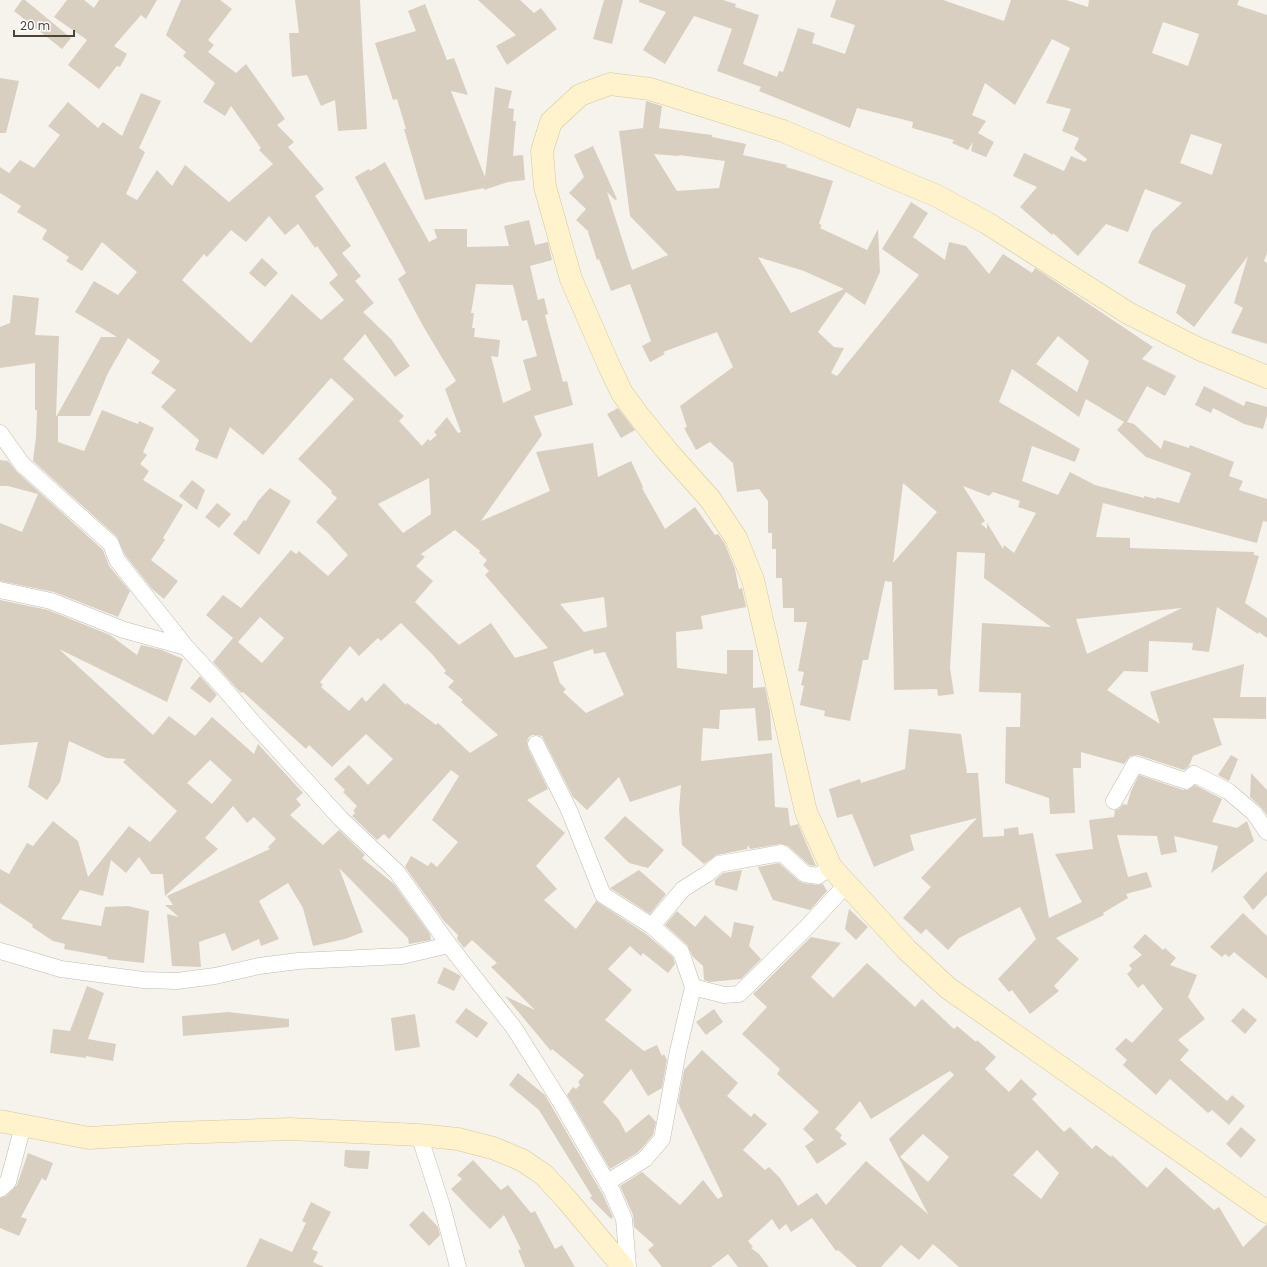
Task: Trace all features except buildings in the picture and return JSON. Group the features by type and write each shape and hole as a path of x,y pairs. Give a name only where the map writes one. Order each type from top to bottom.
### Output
{"street":[{"path":"1267,377 1199,349 1128,313 987,223 937,196 783,131 650,89 610,84 580,95 551,122 542,151 545,187 571,279 622,393 668,452 710,499 736,538 753,580 806,812 830,867 907,950 948,988 1267,1212"},
{"path":"0,433 22,464 112,544 117,560 186,647 341,819 397,872 449,945 514,1028 560,1101 608,1182 624,1219 628,1267"},
{"path":"0,590 51,601 124,630 186,647"},
{"path":"536,744 569,810 604,895 652,926 681,952 693,987 678,1051 662,1139 645,1159 608,1182"},
{"path":"1114,801 1135,764 1186,781 1194,774 1228,790 1254,814 1267,832"},
{"path":"652,926 683,889 707,874 719,864 782,854 804,874 818,876 830,867"},
{"path":"693,987 724,995 739,994 806,928 846,885"},
{"path":"0,951 61,969 143,980 177,980 215,976 259,966 298,961 402,956 449,945"},
{"path":"0,1121 89,1138 173,1133 289,1129 419,1135 465,1141 493,1148 522,1160 544,1175 623,1267"},
{"path":"0,1189 8,1182 23,1126"},
{"path":"419,1135 442,1206 458,1267"}]}
